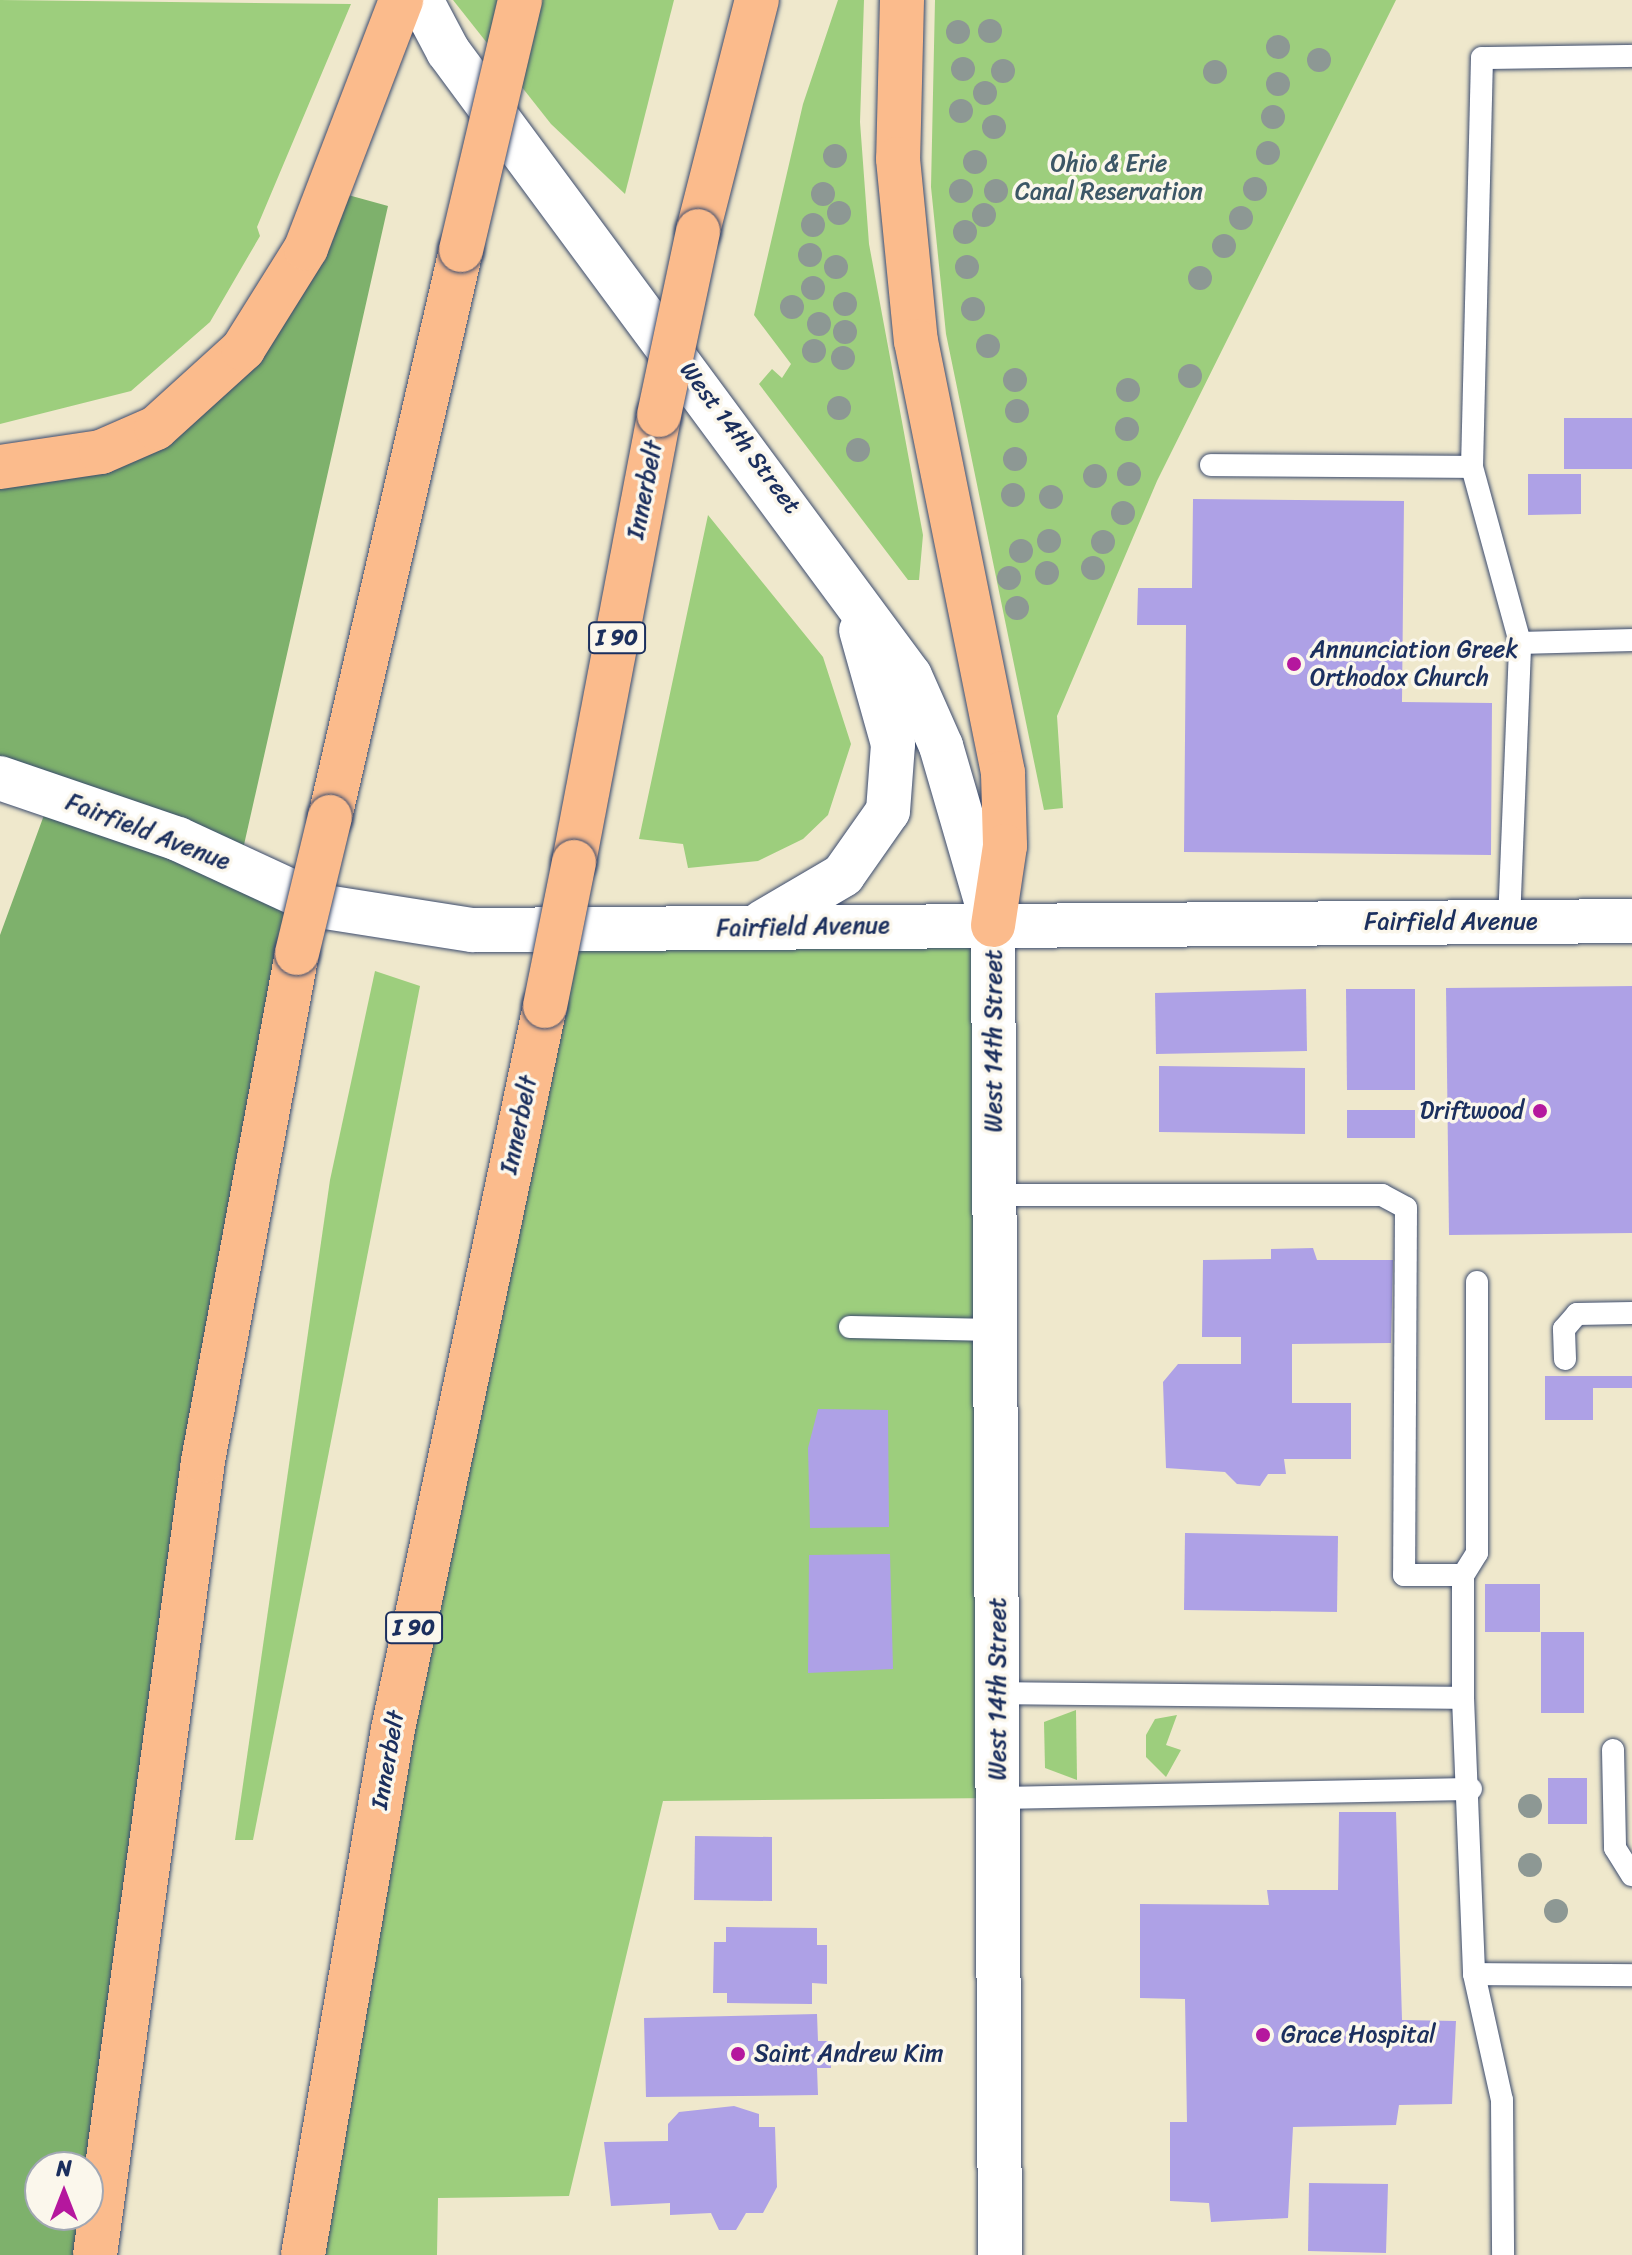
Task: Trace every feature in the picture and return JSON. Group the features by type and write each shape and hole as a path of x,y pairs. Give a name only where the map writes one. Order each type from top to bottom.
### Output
{"highway":[{"path":"0,467 101,452 156,428 198,396 274,306 330,190 401,0"},
{"path":"95,2255 203,1461 297,953 520,0"},
{"name":"Innerbelt","path":"303,2255 393,1729 545,1006 659,415 698,231 757,0"},
{"path":"902,0 898,159 908,281 1003,773 1005,846 993,925"}],"street":[{"name":"West 14th Street","path":"421,0 448,51 781,493 910,676 941,746 993,925 1000,2255"},
{"path":"752,927 843,875 875,837 894,782 893,744 873,660 781,493"},
{"name":"Fairfield Avenue","path":"0,778 178,839 325,907 472,930 1632,921"}],"lane":[{"path":"1509,922 1520,643 1472,467 1482,58 1632,56"},
{"path":"1211,465 1472,467"},
{"path":"1520,643 1632,640"},
{"path":"995,1195 1382,1195 1406,1208 1404,1575 1463,1575"},
{"path":"1477,1282 1477,1553 1463,1575 1463,1698 1471,1789 1474,1974 1502,2100 1503,2255"},
{"path":"1565,1359 1564,1329 1577,1314 1632,1313"},
{"path":"850,1327 995,1330"},
{"path":"997,1693 1463,1698"},
{"path":"1613,1750 1615,1848 1632,1875"},
{"path":"998,1798 1471,1789"},
{"path":"1474,1974 1632,1975"}],"green space":[{"path":"0,0 351,4 257,227 260,236 210,322 131,391 0,424"},
{"path":"453,0 674,0 625,194 551,124"},
{"path":"838,0 864,0 860,122 869,244 923,535 919,580 908,580 759,384 772,369 782,378 791,364 754,315 803,104"},
{"name":"Ohio & Erie Canal Reservation","path":"935,0 1396,0 1157,481 1057,716 1063,808 1044,810 946,334 931,187"},
{"path":"330,190 388,206 239,867 310,900 104,2198 104,2151 24,2151 24,2231 99,2231 95,2255 0,2255 0,935 51,796 0,778 0,467 198,396"},
{"path":"708,515 823,657 851,744 828,815 803,839 758,861 688,868 683,844 639,839"},
{"path":"993,925 998,1798 663,1801 569,2196 438,2198 437,2255 303,2255 560,929"},
{"path":"375,971 420,986 253,1840 235,1840 330,1180"},
{"path":"1076,1710 1077,1780 1045,1768 1044,1722"},
{"path":"1177,1715 1166,1745 1181,1750 1166,1777 1146,1757 1146,1735 1155,1719"}],"building":[{"path":"1564,418 1632,418 1632,469 1564,469"},
{"path":"1528,474 1581,474 1581,514 1528,515"},
{"name":"Annunciation Greek Orthodox Church","path":"1193,499 1404,501 1402,702 1492,703 1491,855 1184,852 1186,625 1137,625 1138,588 1192,588"},
{"name":"Driftwood","path":"1632,986 1632,1233 1449,1235 1446,988"},
{"path":"1306,989 1307,1051 1156,1054 1155,993"},
{"path":"1346,989 1415,989 1415,1090 1347,1090"},
{"path":"1159,1066 1305,1068 1305,1134 1159,1132"},
{"path":"1347,1110 1415,1110 1415,1138 1347,1138"},
{"path":"1313,1248 1317,1260 1393,1260 1391,1343 1292,1344 1292,1403 1351,1403 1351,1459 1284,1459 1286,1474 1268,1474 1260,1486 1237,1484 1225,1472 1166,1468 1163,1382 1178,1364 1241,1364 1241,1337 1202,1337 1203,1260 1271,1259 1271,1249"},
{"path":"1545,1376 1632,1376 1632,1388 1593,1388 1593,1420 1545,1420"},
{"path":"818,1409 888,1410 889,1527 810,1528 808,1448"},
{"path":"1185,1533 1338,1536 1337,1612 1184,1610"},
{"path":"890,1554 893,1669 808,1673 809,1555"},
{"path":"1485,1584 1540,1584 1540,1632 1485,1632"},
{"path":"1541,1632 1584,1632 1584,1713 1541,1713"},
{"path":"1548,1778 1587,1778 1587,1824 1548,1824"},
{"path":"1339,1812 1396,1812 1402,2020 1456,2021 1452,2104 1399,2105 1396,2125 1293,2127 1288,2218 1211,2222 1209,2203 1170,2201 1170,2122 1187,2122 1185,1999 1140,1998 1140,1904 1269,1905 1267,1890 1338,1890"},
{"path":"695,1836 772,1837 772,1901 694,1900"},
{"path":"726,1927 817,1928 817,1945 827,1945 827,1984 812,1983 812,2004 727,2003 727,1993 713,1993 714,1942 726,1942"},
{"name":"Saint Andrew Kim","path":"817,2014 818,2041 830,2041 831,2068 817,2068 818,2095 646,2097 644,2018"},
{"path":"734,2106 759,2114 759,2127 775,2127 777,2187 763,2213 746,2213 736,2230 719,2230 711,2213 670,2215 670,2203 611,2206 604,2142 668,2141 668,2124 679,2112"},
{"path":"1309,2183 1388,2184 1386,2253 1308,2251"}],"place":[{"name":"Annunciation Greek Orthodox Church","path":"1294,664"},
{"name":"Driftwood","path":"1540,1111"},
{"name":"Grace Hospital","path":"1263,2035"},
{"name":"Saint Andrew Kim","path":"738,2054"}]}
